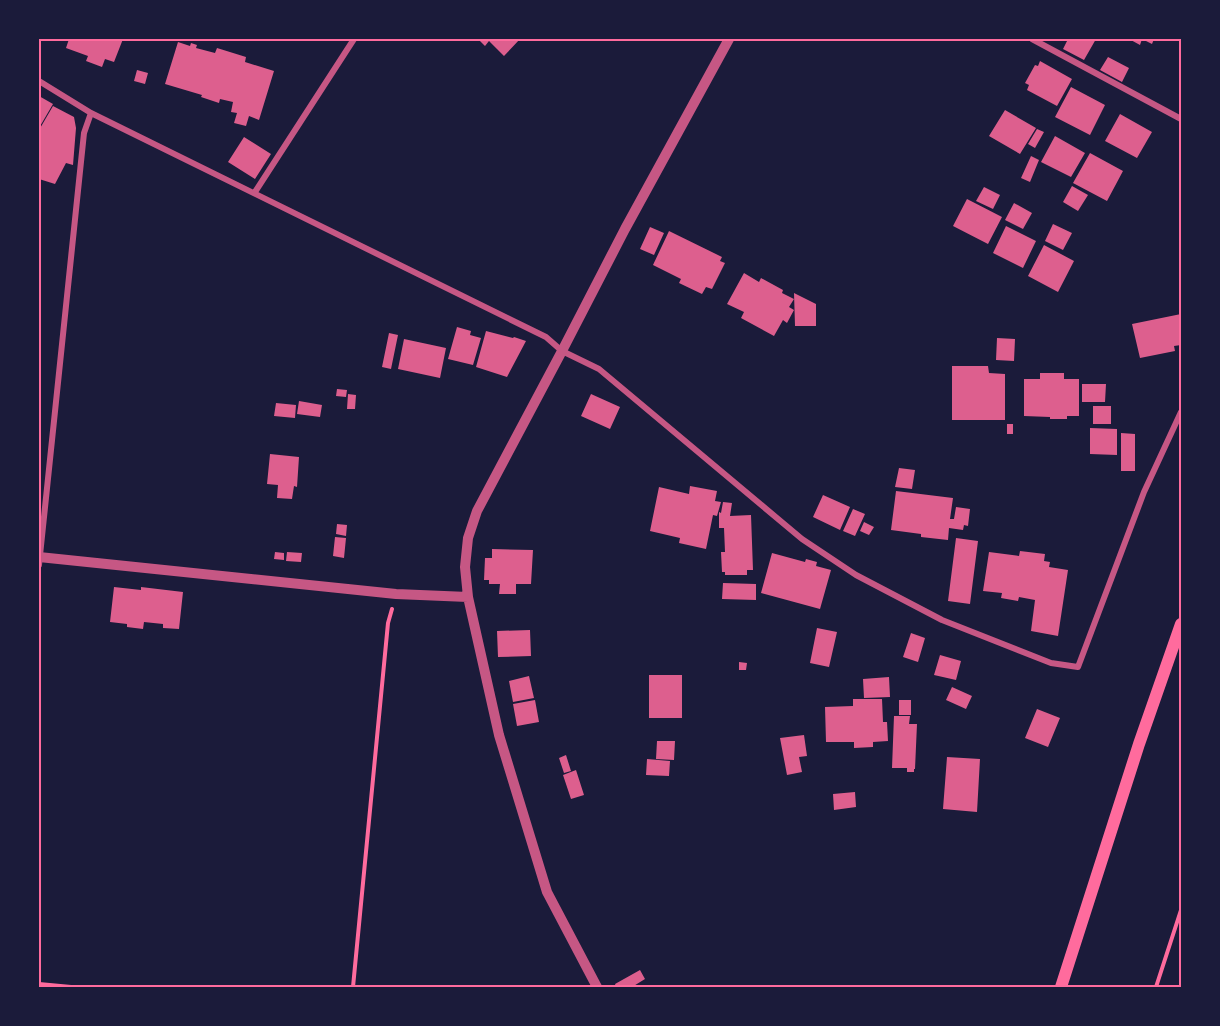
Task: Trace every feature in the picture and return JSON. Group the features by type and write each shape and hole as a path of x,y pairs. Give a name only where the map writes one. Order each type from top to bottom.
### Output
{"main road":[{"path":"1061,987 1139,744 1181,624"}],"street":[{"path":"255,192 354,39"},
{"path":"597,987 547,892 499,735 468,597 465,567 468,538 477,511 625,229 729,39"},
{"path":"1032,39 1181,119"},
{"path":"39,81 92,112 546,337 562,351 598,369 802,539 856,575 942,620 1051,663 1078,667 1144,492 1181,412"},
{"path":"39,565 84,133 92,112"},
{"path":"39,557 396,594 468,597"}],"path":[{"path":"353,987 388,623 396,594"},
{"path":"1156,987 1181,910"},
{"path":"39,984 71,987"}],"building":[{"path":"69,39 123,39 114,62 105,59 102,67 86,61 88,56 66,48"},
{"path":"478,39 520,39 504,56 489,41 485,46"},
{"path":"1068,39 1096,39 1084,60 1063,49"},
{"path":"1129,39 1142,39 1140,45"},
{"path":"1142,39 1154,39 1152,44"},
{"path":"178,42 190,46 191,43 197,45 196,48 215,53 217,48 246,57 245,62 274,71 259,120 249,116 246,126 234,123 237,113 231,112 233,102 220,99 219,103 201,97 202,95 165,84"},
{"path":"1108,57 1129,68 1122,82 1100,70"},
{"path":"1040,61 1072,79 1057,106 1027,90 1029,85 1025,83 1035,65 1038,66"},
{"path":"137,70 148,73 145,84 134,81"},
{"path":"1071,87 1105,105 1090,135 1055,117"},
{"path":"39,96 53,104 39,128"},
{"path":"53,106 74,117 76,128 73,165 66,163 55,184 39,179 39,130"},
{"path":"1005,110 1036,128 1020,154 989,136"},
{"path":"1120,114 1152,132 1137,158 1105,141"},
{"path":"1037,129 1044,132 1035,148 1028,144"},
{"path":"1055,136 1085,153 1071,177 1041,162"},
{"path":"244,137 271,154 255,179 228,162"},
{"path":"1090,153 1123,171 1107,201 1073,183"},
{"path":"1031,156 1039,160 1030,182 1021,178"},
{"path":"1072,186 1088,195 1078,211 1063,202"},
{"path":"984,187 1000,195 993,209 976,201"},
{"path":"967,199 1002,217 988,244 953,226"},
{"path":"1014,203 1032,213 1023,229 1005,220"},
{"path":"1053,224 1072,233 1063,250 1045,241"},
{"path":"1006,226 1036,241 1023,268 993,253"},
{"path":"650,227 664,233 654,255 640,249"},
{"path":"669,231 722,257 720,261 725,263 712,289 706,287 702,294 679,283 681,279 653,265"},
{"path":"1044,245 1074,261 1058,292 1028,276"},
{"path":"744,273 759,282 761,278 794,299 789,307 794,310 787,323 783,320 774,336 741,318 744,312 727,304"},
{"path":"794,293 816,304 816,326 795,326"},
{"path":"1181,314 1181,345 1174,346 1175,351 1140,358 1132,324"},
{"path":"457,327 471,331 470,335 481,338 473,365 448,359"},
{"path":"486,331 526,341 507,377 476,367"},
{"path":"389,333 398,335 391,369 382,367"},
{"path":"997,338 1015,339 1014,361 996,360"},
{"path":"404,339 446,348 440,378 398,369"},
{"path":"952,366 988,366 989,373 1005,374 1005,420 952,420"},
{"path":"1040,373 1064,373 1064,379 1079,379 1079,416 1050,419 1050,417 1024,416 1024,379 1040,379"},
{"path":"1082,384 1106,384 1105,402 1082,402"},
{"path":"337,389 347,390 346,397 336,396"},
{"path":"348,394 356,395 355,409 347,409"},
{"path":"591,394 620,407 610,429 581,416"},
{"path":"299,401 322,405 320,417 297,414"},
{"path":"276,403 296,405 295,418 274,416"},
{"path":"1093,406 1111,406 1111,424 1093,424"},
{"path":"1007,424 1013,424 1013,434 1007,434"},
{"path":"1090,428 1117,429 1117,455 1090,454"},
{"path":"1121,433 1135,434 1135,471 1121,471"},
{"path":"270,454 299,457 297,487 294,486 292,499 277,498 278,485 267,484"},
{"path":"899,468 915,470 912,489 895,487"},
{"path":"690,486 717,491 715,501 721,502 717,516 713,515 706,549 679,543 680,538 650,531 659,487 689,494"},
{"path":"896,491 953,498 950,519 954,519 956,507 970,509 968,526 964,525 963,530 949,528 948,540 891,530"},
{"path":"823,495 850,507 840,530 813,517"},
{"path":"723,502 732,503 730,516 751,515 753,570 747,570 747,575 725,575 725,572 722,572 721,552 725,552 724,528 719,528 719,512 721,513"},
{"path":"853,509 865,514 855,536 843,531"},
{"path":"864,522 874,527 869,535 860,531"},
{"path":"337,524 347,525 346,536 336,534"},
{"path":"335,537 346,538 344,558 333,556"},
{"path":"956,538 978,541 970,604 948,601"},
{"path":"492,549 533,550 531,584 516,584 516,594 499,594 500,584 489,584 489,580 484,580 485,558 492,558"},
{"path":"1020,551 1045,554 1044,561 1050,562 1049,567 1068,570 1058,636 1031,631 1035,600 1019,597 1018,601 1001,598 1002,593 983,591 989,552 1019,556"},
{"path":"275,552 284,553 284,560 274,559"},
{"path":"287,552 302,553 301,562 286,561"},
{"path":"772,553 805,562 806,559 817,562 816,566 831,570 820,609 761,593"},
{"path":"723,583 756,584 756,600 722,599"},
{"path":"114,587 141,590 141,587 183,592 179,629 163,628 163,624 144,622 143,629 110,622"},
{"path":"817,628 837,632 829,667 810,663"},
{"path":"530,630 531,656 498,657 497,631"},
{"path":"911,633 925,638 918,662 903,657"},
{"path":"940,655 961,661 956,680 934,675"},
{"path":"739,662 747,663 746,670 739,670"},
{"path":"649,675 682,675 682,718 649,718"},
{"path":"529,676 534,698 513,702 509,681"},
{"path":"889,677 890,697 864,698 863,679"},
{"path":"952,687 972,696 966,709 946,700"},
{"path":"853,699 882,699 883,722 887,722 888,741 873,742 873,747 854,748 854,742 826,742 825,707 853,706"},
{"path":"535,700 539,722 517,726 513,704"},
{"path":"899,700 911,700 911,715 899,715"},
{"path":"1037,709 1060,718 1048,747 1025,738"},
{"path":"894,716 910,716 909,724 917,724 914,772 907,772 907,768 892,768"},
{"path":"804,735 807,756 799,757 802,772 787,775 780,738"},
{"path":"657,741 675,741 674,760 656,759"},
{"path":"566,755 571,771 564,773 559,758"},
{"path":"947,757 980,759 977,812 943,809"},
{"path":"647,759 670,761 669,776 646,775"},
{"path":"576,770 584,795 571,799 563,775"},
{"path":"855,792 856,807 834,810 833,794"},
{"path":"640,970 645,979 632,987 616,987 615,984"}]}
